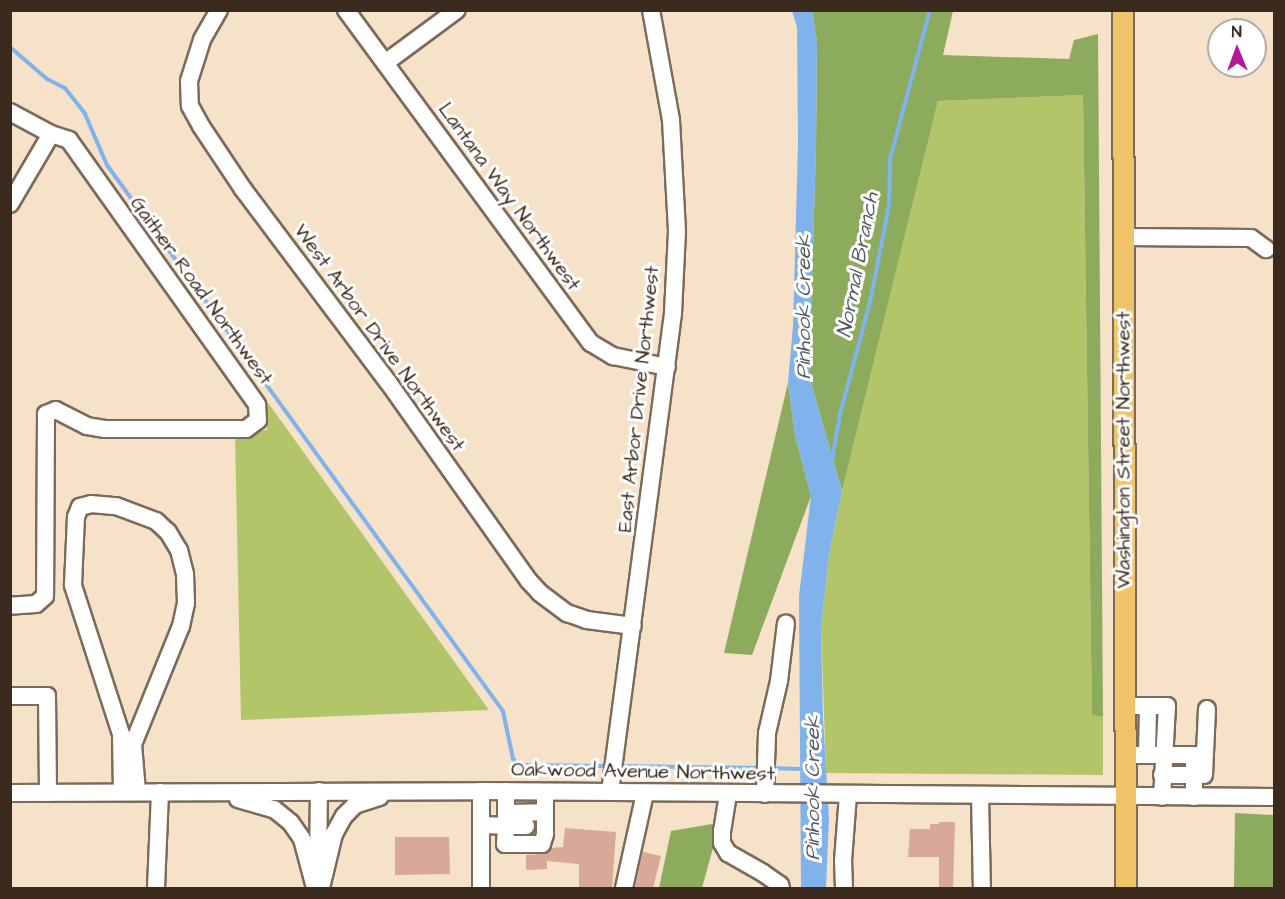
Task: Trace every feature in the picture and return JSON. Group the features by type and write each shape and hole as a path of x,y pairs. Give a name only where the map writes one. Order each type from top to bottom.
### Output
{"main road":[{"name":"Washington Street Northwest","path":"1123,10 1126,888"}],"street":[{"name":"West Arbor Drive Northwest","path":"219,10 202,40 189,81 190,106 243,189 388,382 540,593 567,613 587,620 633,626"},
{"name":"Lantana Way Northwest","path":"346,10 591,343 613,356 667,367"},
{"path":"385,63 457,10"},
{"name":"East Arbor Drive Northwest","path":"610,792 667,367 677,231 671,120 651,10"},
{"name":"Gaither Road Northwest","path":"10,112 51,134 69,140 105,189 114,207 257,405 258,420 246,429 105,429 87,426 56,410 46,414 45,596 36,603 10,606"},
{"path":"10,204 51,134"},
{"path":"1124,237 1251,238 1266,249"},
{"path":"91,504 116,506 156,521 168,532 179,550 185,574 186,603 181,626 162,678 133,744 129,792 121,734 113,701 74,585 75,517 80,507 91,504"},
{"path":"765,794 767,733 784,654 786,624"},
{"path":"10,696 48,696 48,793"},
{"path":"1124,706 1167,706 1155,755 1162,775 1162,797"},
{"path":"1198,797 1207,709"},
{"path":"1125,755 1194,755 1194,775 1198,797"},
{"path":"1162,775 1194,775"},
{"path":"318,888 320,791"},
{"path":"318,888 334,834 344,816 355,805 404,791"},
{"path":"481,791 481,888"},
{"path":"506,791 505,844 542,844 539,822 545,792"},
{"name":"Oakwood Avenue Northwest","path":"10,793 506,791 1275,797"},
{"path":"156,888 160,792"},
{"path":"190,792 251,800 274,809 291,822 302,839 318,888"},
{"path":"624,888 645,793"},
{"path":"728,794 722,830 723,843 728,853 763,873 781,888"},
{"path":"844,888 843,861 848,795"},
{"path":"980,795 982,888"},
{"path":"481,825 506,819 539,822"},
{"path":"506,819 539,822"}],"green space":[{"path":"812,11 953,11 943,55 1069,59 1074,40 1098,34 1103,717 1092,715 1083,95 938,101 842,491 809,376 817,42"},
{"path":"1083,95 1092,715 1103,717 1103,775 826,773 821,628 829,554 842,491 938,101"},
{"path":"788,383 795,435 811,496 752,655 724,653"},
{"path":"266,400 489,710 241,720 235,434 267,430"},
{"path":"1235,813 1274,815 1274,888 1234,888"},
{"path":"712,824 713,848 702,888 659,888 671,831"}],"water":[{"name":"Pinhook Creek","path":"792,11 812,11 817,42 809,376 842,491 829,554 821,628 829,818 826,888 801,888 799,596 811,496 795,435 788,383 793,326 798,144 797,27"}],"building":[{"path":"939,822 955,822 953,888 939,888 939,857 908,857 910,829 930,829 930,824 939,824"},
{"path":"565,828 616,832 612,888 579,888 579,864 547,861 547,869 526,870 526,855 543,854 552,848 563,847"},
{"path":"395,837 449,837 450,874 395,875"},
{"path":"643,852 661,856 653,888 635,888"}],"waterway":[{"name":"Normal Branch","path":"832,460 840,414 870,302 889,206 890,159 930,10"},
{"path":"10,47 47,79 65,88 85,114 107,165 503,711 513,759 518,764 526,765 608,766"},
{"path":"618,766 761,768"},
{"name":"Pinhook Creek","path":"771,768 806,769"}]}
